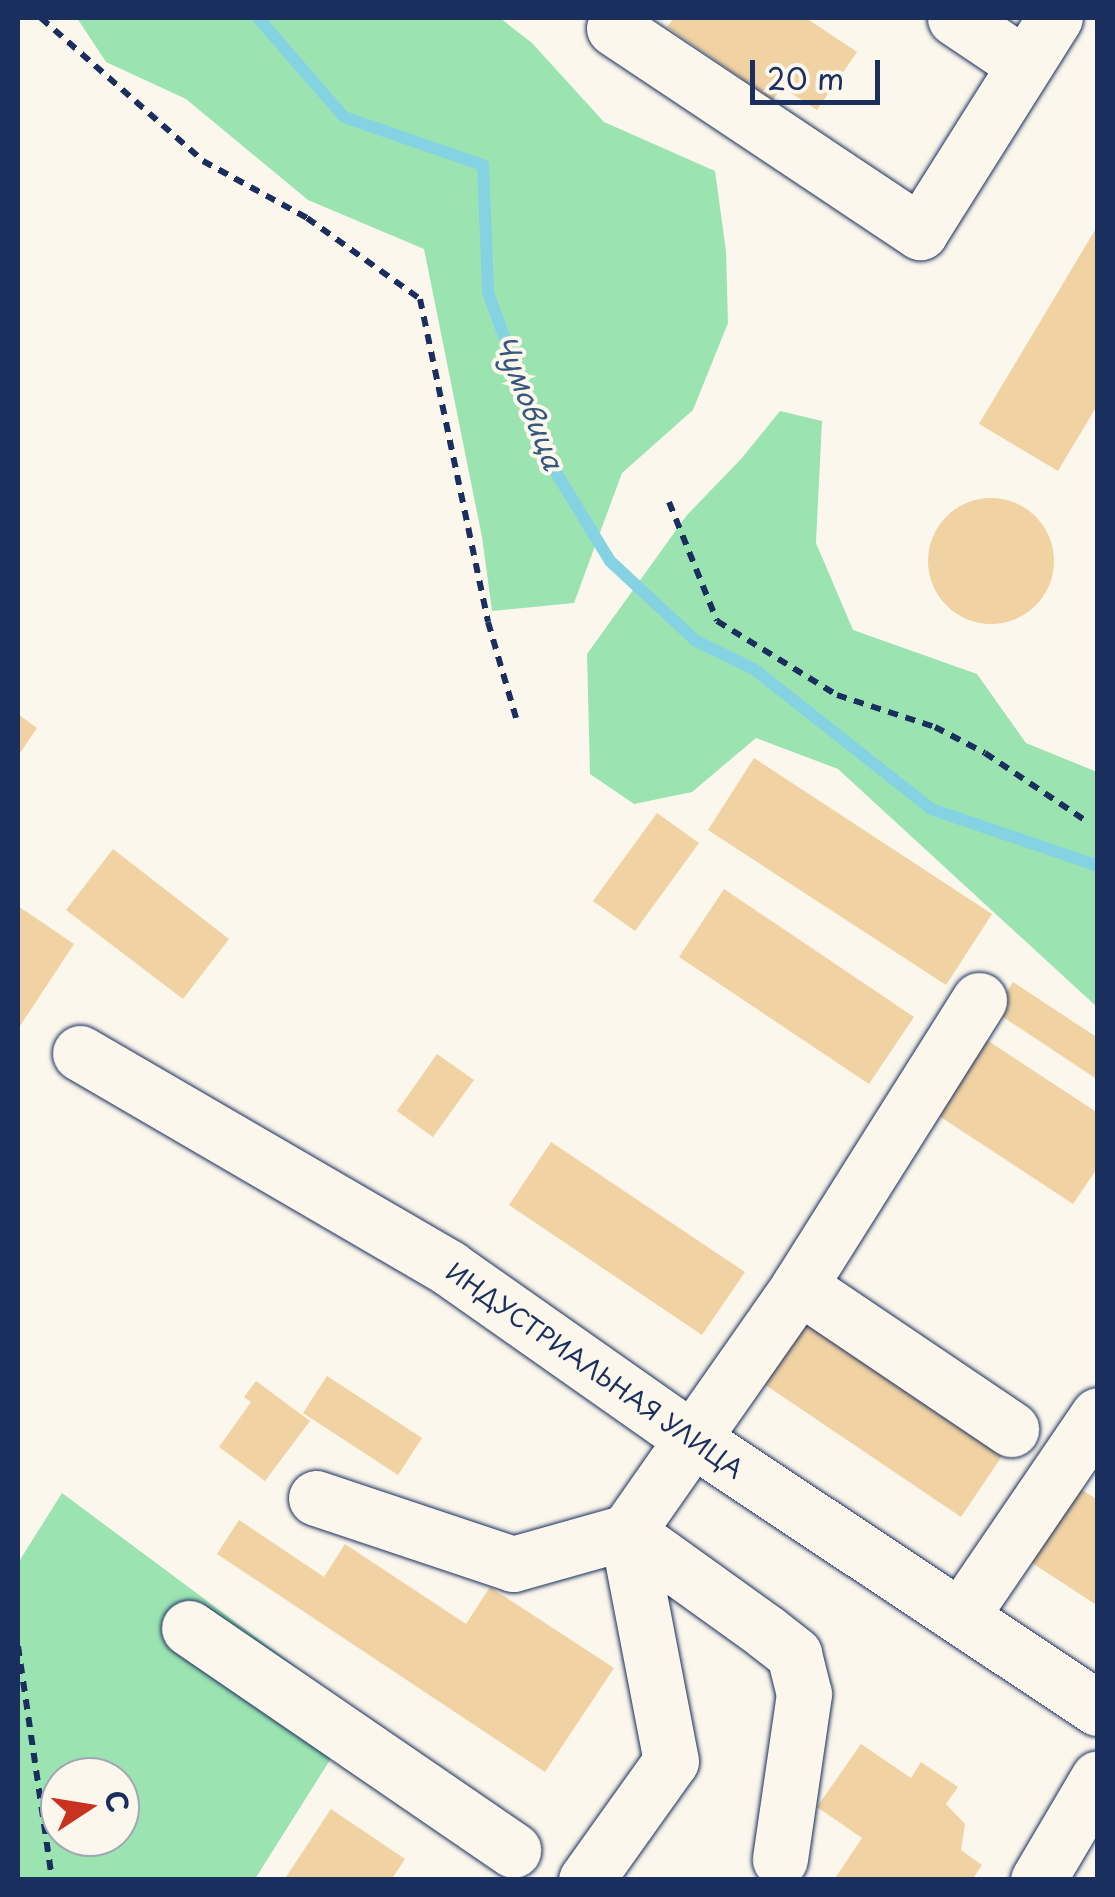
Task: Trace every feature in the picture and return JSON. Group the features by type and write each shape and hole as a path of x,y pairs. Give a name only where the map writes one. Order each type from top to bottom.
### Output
{"street":[{"path":"955,18 1025,65"},
{"path":"614,28 920,232 1055,18"},
{"path":"316,1498 513,1564 627,1532 799,1286 980,1000"},
{"name":"ИНДУСТРИАЛЬНАЯ УЛИЦА","path":"80,1053 449,1268 691,1438 1098,1708"},
{"path":"799,1286 1011,1429"},
{"path":"962,1616 1098,1416"},
{"path":"627,1532 794,1654 804,1694 780,1858"},
{"path":"586,1880 671,1761 627,1532"},
{"path":"189,1628 503,1865 559,1880"},
{"path":"1038,1880 1098,1778"}],"path":[{"path":"40,18 203,162 307,218 420,299 488,622 516,718"},
{"path":"669,502 717,622 837,695 936,728 985,753 1090,823"},
{"path":"18,1646 52,1880"}],"green space":[{"path":"77,18 500,18 532,43 604,122 715,171 726,251 728,323 693,410 622,473 574,603 492,611 482,537 424,249 308,200 186,99 106,62"},
{"path":"780,411 822,421 816,543 853,630 977,674 1026,743 1097,772 1097,1007 838,769 756,738 692,792 634,804 590,774 587,654 687,515"},
{"path":"62,1493 359,1714 255,1879 18,1879 18,1563"}],"building":[{"path":"674,18 806,18 857,52 817,110 782,87 773,100 667,27"},
{"path":"1098,225 1098,404 1058,471 979,424"},
{"path":"991,498 1015,503 1035,517 1049,537 1054,561 1049,585 1035,605 1015,619 991,624 967,619 947,605 933,585 928,561 933,537 947,517 967,503"},
{"path":"18,714 37,728 18,756"},
{"path":"754,758 992,914 946,985 708,830"},
{"path":"657,813 699,843 635,931 593,901"},
{"path":"113,849 229,939 183,999 66,910"},
{"path":"724,889 914,1017 869,1084 679,957"},
{"path":"18,906 74,944 18,1029"},
{"path":"1013,982 1098,1038 1098,1080 994,1011"},
{"path":"976,1033 1098,1113 1098,1167 1073,1204 927,1108"},
{"path":"437,1054 474,1080 433,1137 397,1111"},
{"path":"551,1142 745,1272 702,1335 509,1205"},
{"path":"811,1314 1008,1447 961,1517 764,1384"},
{"path":"327,1376 422,1438 398,1475 303,1413"},
{"path":"256,1381 310,1421 265,1481 219,1447 251,1402 244,1397"},
{"path":"1074,1485 1098,1500 1098,1606 1026,1559"},
{"path":"239,1520 324,1577 345,1544 466,1624 490,1587 614,1668 545,1772 217,1554"},
{"path":"861,1744 911,1778 921,1762 958,1787 946,1804 965,1824 961,1850 982,1865 972,1880 834,1880 862,1838 817,1807"},
{"path":"331,1809 405,1859 391,1880 284,1880"}],"waterway":[{"name":"Чумовица","path":"258,18 344,117 483,165 488,292 549,461 610,561 696,641 754,669 931,809 1098,866"}]}
